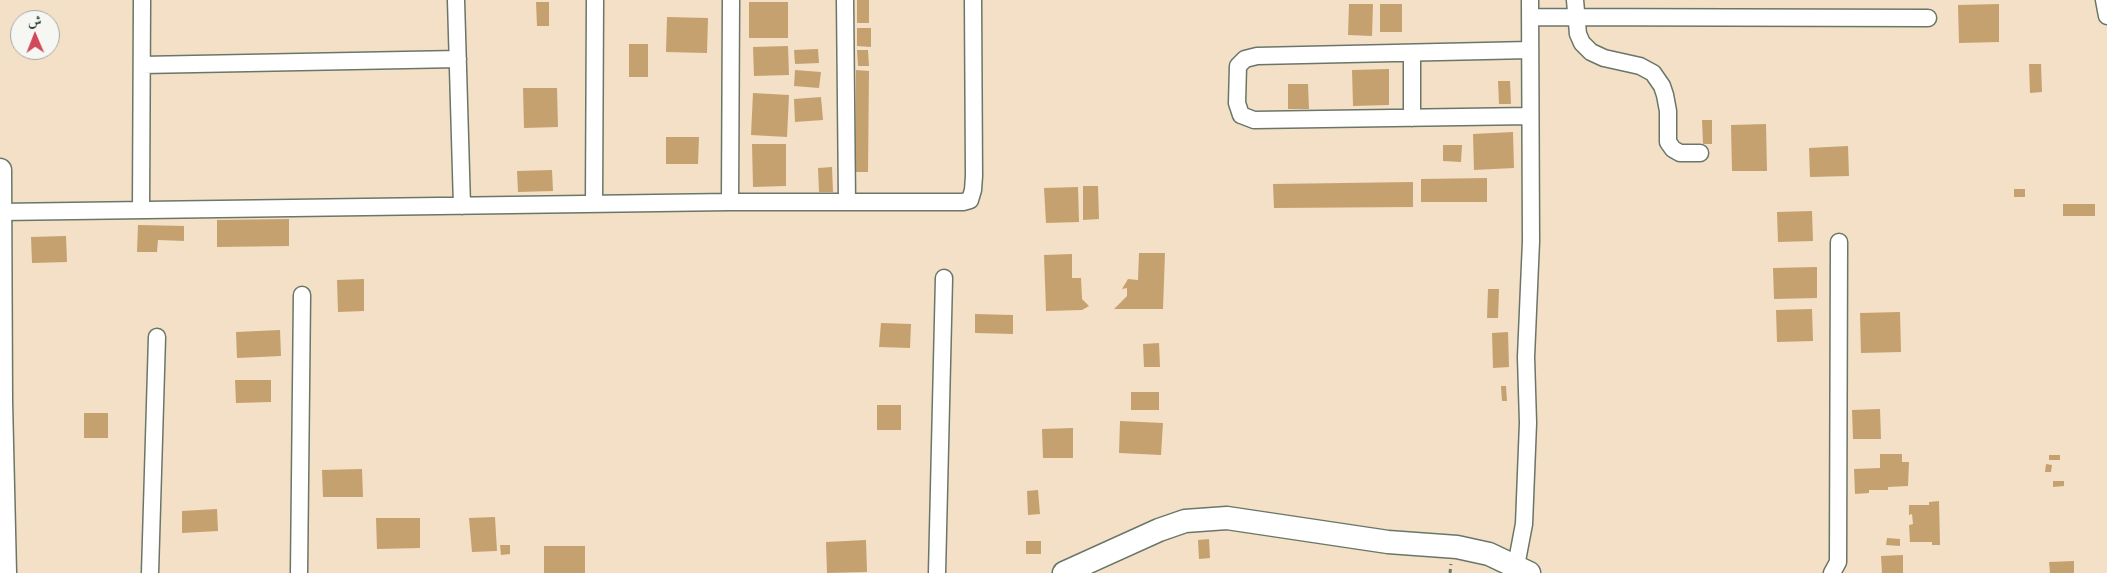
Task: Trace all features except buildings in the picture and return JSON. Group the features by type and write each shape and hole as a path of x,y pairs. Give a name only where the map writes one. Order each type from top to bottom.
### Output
{"street":[{"path":"141,210 142,0"},
{"path":"456,0 462,206"},
{"path":"594,204 595,0"},
{"path":"730,202 731,0"},
{"path":"845,0 847,202"},
{"path":"0,212 730,202 962,202 970,200 974,176 973,0"},
{"path":"1064,573 1159,530 1185,521 1228,518 1388,542 1457,547 1489,554 1522,569 1528,423 1526,357 1531,232 1530,0"},
{"path":"1575,0 1575,17 1578,34 1582,43 1591,52 1604,58 1640,66 1653,73 1662,86 1665,95 1668,111 1668,142 1673,149 1680,153 1700,153"},
{"path":"2104,0 2107,16"},
{"path":"1530,17 1928,18"},
{"path":"1530,50 1257,56 1245,59 1238,66 1237,103 1240,115 1254,120 1530,116"},
{"path":"1412,54 1412,118"},
{"path":"142,65 458,59"},
{"path":"0,170 1,463 5,572"},
{"path":"1832,573 1838,562 1839,242"},
{"path":"937,573 944,278"},
{"path":"299,573 302,295"},
{"path":"150,573 157,337"}]}
